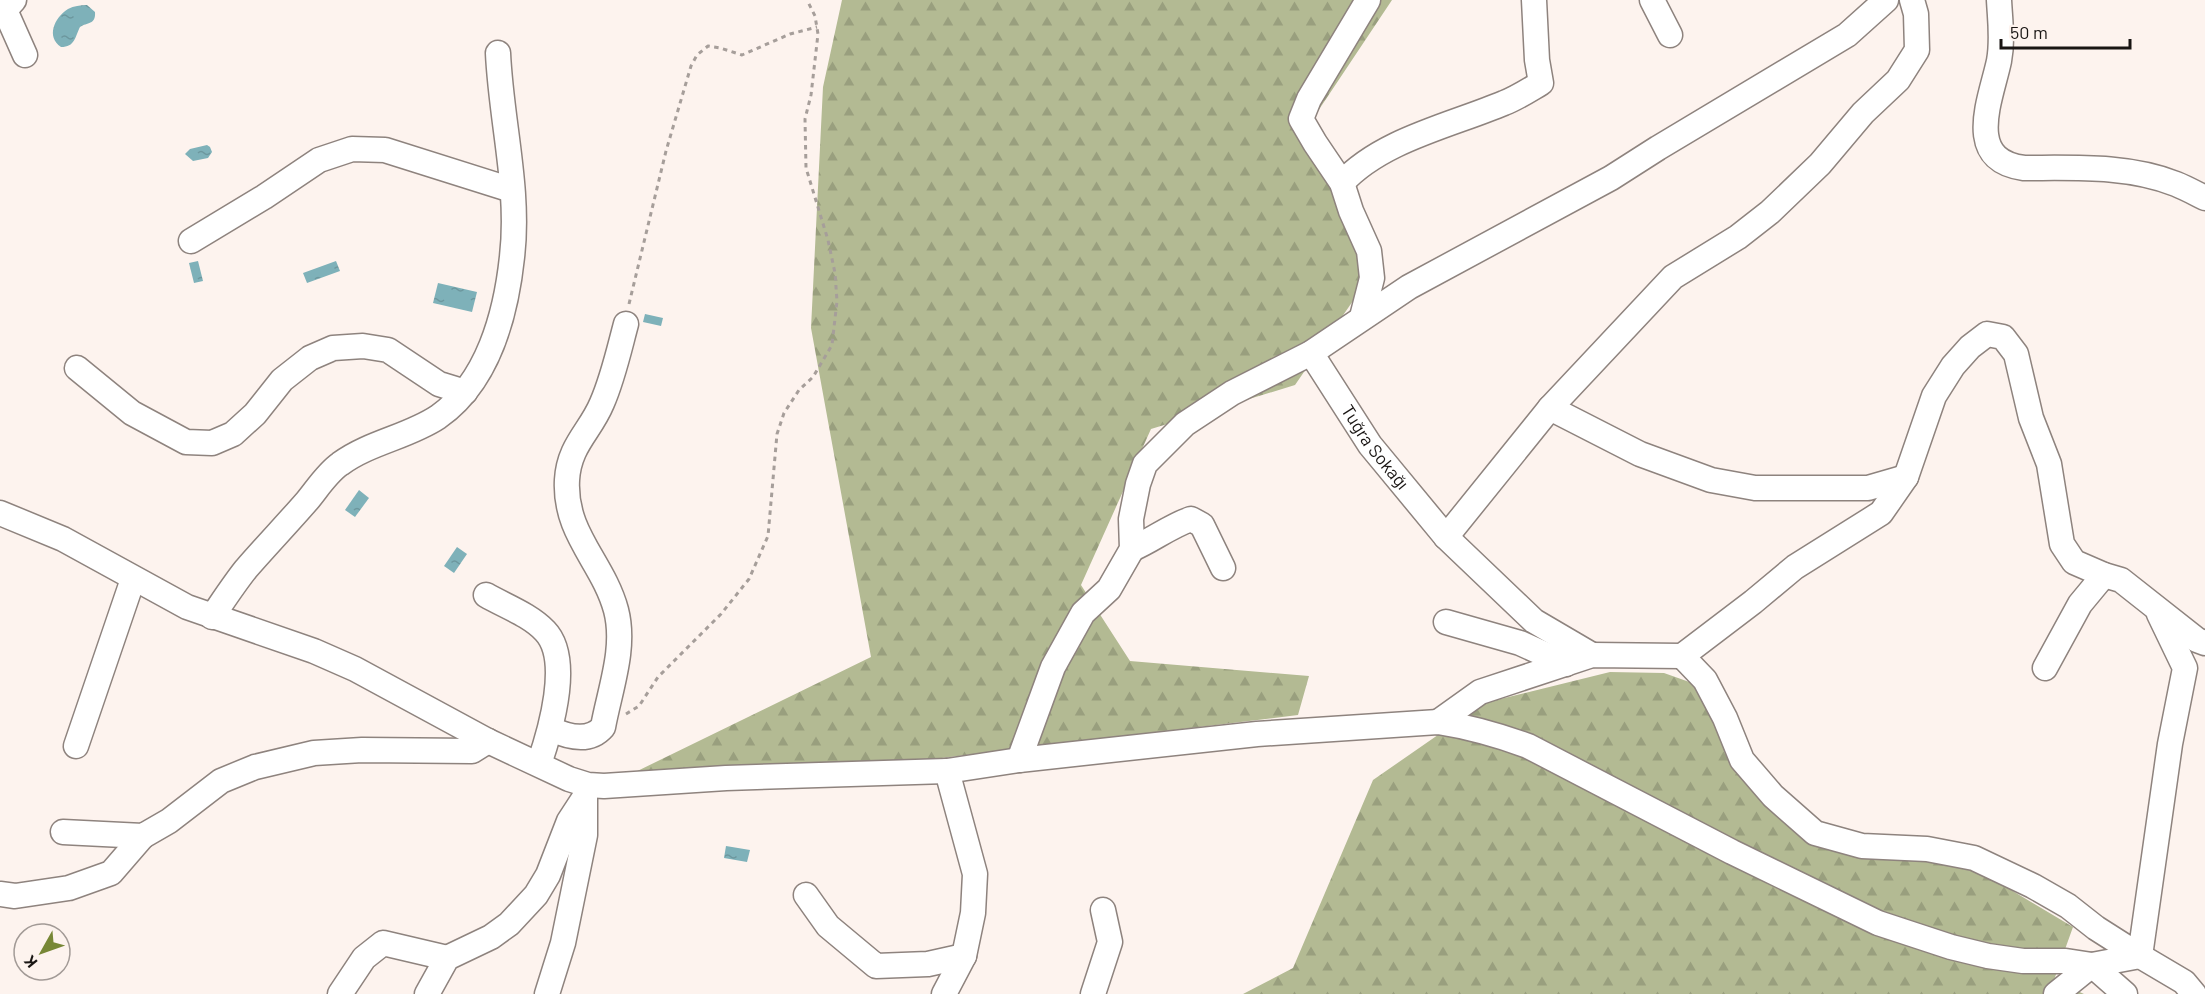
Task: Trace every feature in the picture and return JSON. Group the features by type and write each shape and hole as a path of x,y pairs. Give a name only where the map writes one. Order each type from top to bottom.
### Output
{"street":[{"path":"14,0 5,10 25,55"},
{"path":"1362,317 1372,278 1369,251 1351,211 1342,183 1302,120 1309,99 1368,0"},
{"path":"1342,183 1355,169 1395,146 1507,102 1541,82 1537,60 1534,0"},
{"path":"1652,0 1670,35"},
{"path":"1019,760 1058,658 1083,613 1109,590 1132,549 1131,519 1144,464 1185,424 1232,393 1311,353 1409,287 1611,178 1847,35 1886,0"},
{"path":"1446,537 1550,408 1673,277 1738,237 1770,212 1820,164 1863,112 1898,80 1917,50 1916,14 1912,0"},
{"path":"1999,0 2002,41 1985,117 1988,140 1996,157 2011,166 2119,170 2174,183 2205,198"},
{"path":"212,617 245,570 339,465 378,443 403,435 438,416 465,392 483,363 503,314 512,256 514,214 498,53"},
{"path":"191,241 264,197 319,160 352,149 385,150 512,190"},
{"path":"551,729 583,738 592,736 603,727 618,658 618,620 606,583 575,531 570,513 567,479 574,448 594,420 610,383 626,324"},
{"path":"1438,723 1480,692 1592,655 1682,656 1795,567 1881,513 1906,477 1934,396 1953,366 1970,347 1987,334 2003,337 2016,354 2031,418 2049,464 2062,544 2074,562 2121,580 2205,643"},
{"path":"77,368 132,413 186,442 212,442 233,434 255,414 282,380 310,358 333,348 363,346 388,350 439,384 465,392"},
{"name":"Tuğra Sokağı","path":"1311,353 1370,445 1446,537 1534,621 1592,655"},
{"path":"1550,408 1640,454 1711,480 1755,488 1868,488 1906,477"},
{"path":"0,513 63,539 170,599 212,617 314,651 355,669 488,741 569,779 586,791"},
{"path":"1132,549 1154,539 1176,524 1191,519 1202,525 1223,568"},
{"path":"2045,668 2080,604 2104,575"},
{"path":"76,746 133,579"},
{"path":"486,595 538,625 553,641 556,651 557,680 551,729 540,764"},
{"path":"2140,956 2170,744 2185,668 2157,609"},
{"path":"1446,622 1520,643 1566,664"},
{"path":"1682,656 1705,680 1725,718 1742,760 1773,796 1815,833 1862,846 1927,849 1974,858 2033,886 2068,906 2096,928 2184,982 2194,994"},
{"path":"427,994 447,958 490,937 523,911 548,875 569,821 586,791 604,786 726,778 947,771 1019,760 1257,734 1438,723 1466,726 1528,746 1732,852 1878,922 1911,935 1988,956 2023,961 2066,961 2092,965 2140,956"},
{"path":"0,894 15,896 69,888 111,873 143,836 169,821 221,781 255,766 314,753 373,750 472,751 488,741"},
{"path":"944,994 964,956 973,913 975,874 947,771"},
{"path":"547,994 563,943 585,835 586,791"},
{"path":"63,832 143,836"},
{"path":"806,895 828,926 876,966 928,964 964,956"},
{"path":"1093,994 1110,942 1103,910"},
{"path":"340,994 364,958 383,943 447,958"},
{"path":"2056,994 2092,965"},
{"path":"2092,965 2125,994"}],"path":[{"path":"603,727 639,706 658,677 721,614 748,579 768,536 777,434 784,413 799,390 813,377 832,345 837,301 835,273 828,240 806,168 805,119 816,59 817,27 815,16 807,0"},
{"path":"626,324 630,297 666,151 691,66 697,56 708,46 742,55 790,34 817,27"}],"green space":[{"path":"842,0 1392,0 1302,135 1377,266 1295,385 1151,429 1081,585 1130,661 1309,676 1298,715 627,796 621,779 871,657 811,328 823,87"},
{"path":"1610,672 1664,673 1695,684 1735,767 1812,841 1981,872 2073,927 2054,980 2084,994 1243,994 1293,968 1373,780 1484,703"}],"water":[{"path":"87,5 95,12 94,19 80,27 72,43 61,47 56,43 53,33 59,17 68,9"},
{"path":"207,145 212,152 208,158 193,161 185,154 190,149"},
{"path":"198,261 203,281 194,283 189,263"},
{"path":"336,261 340,271 307,283 303,273"},
{"path":"438,283 477,292 472,312 433,303"},
{"path":"645,314 663,318 661,326 643,322"},
{"path":"359,490 369,498 355,517 345,510"},
{"path":"457,547 467,554 454,573 444,566"},
{"path":"726,846 750,850 747,862 724,858"}]}
